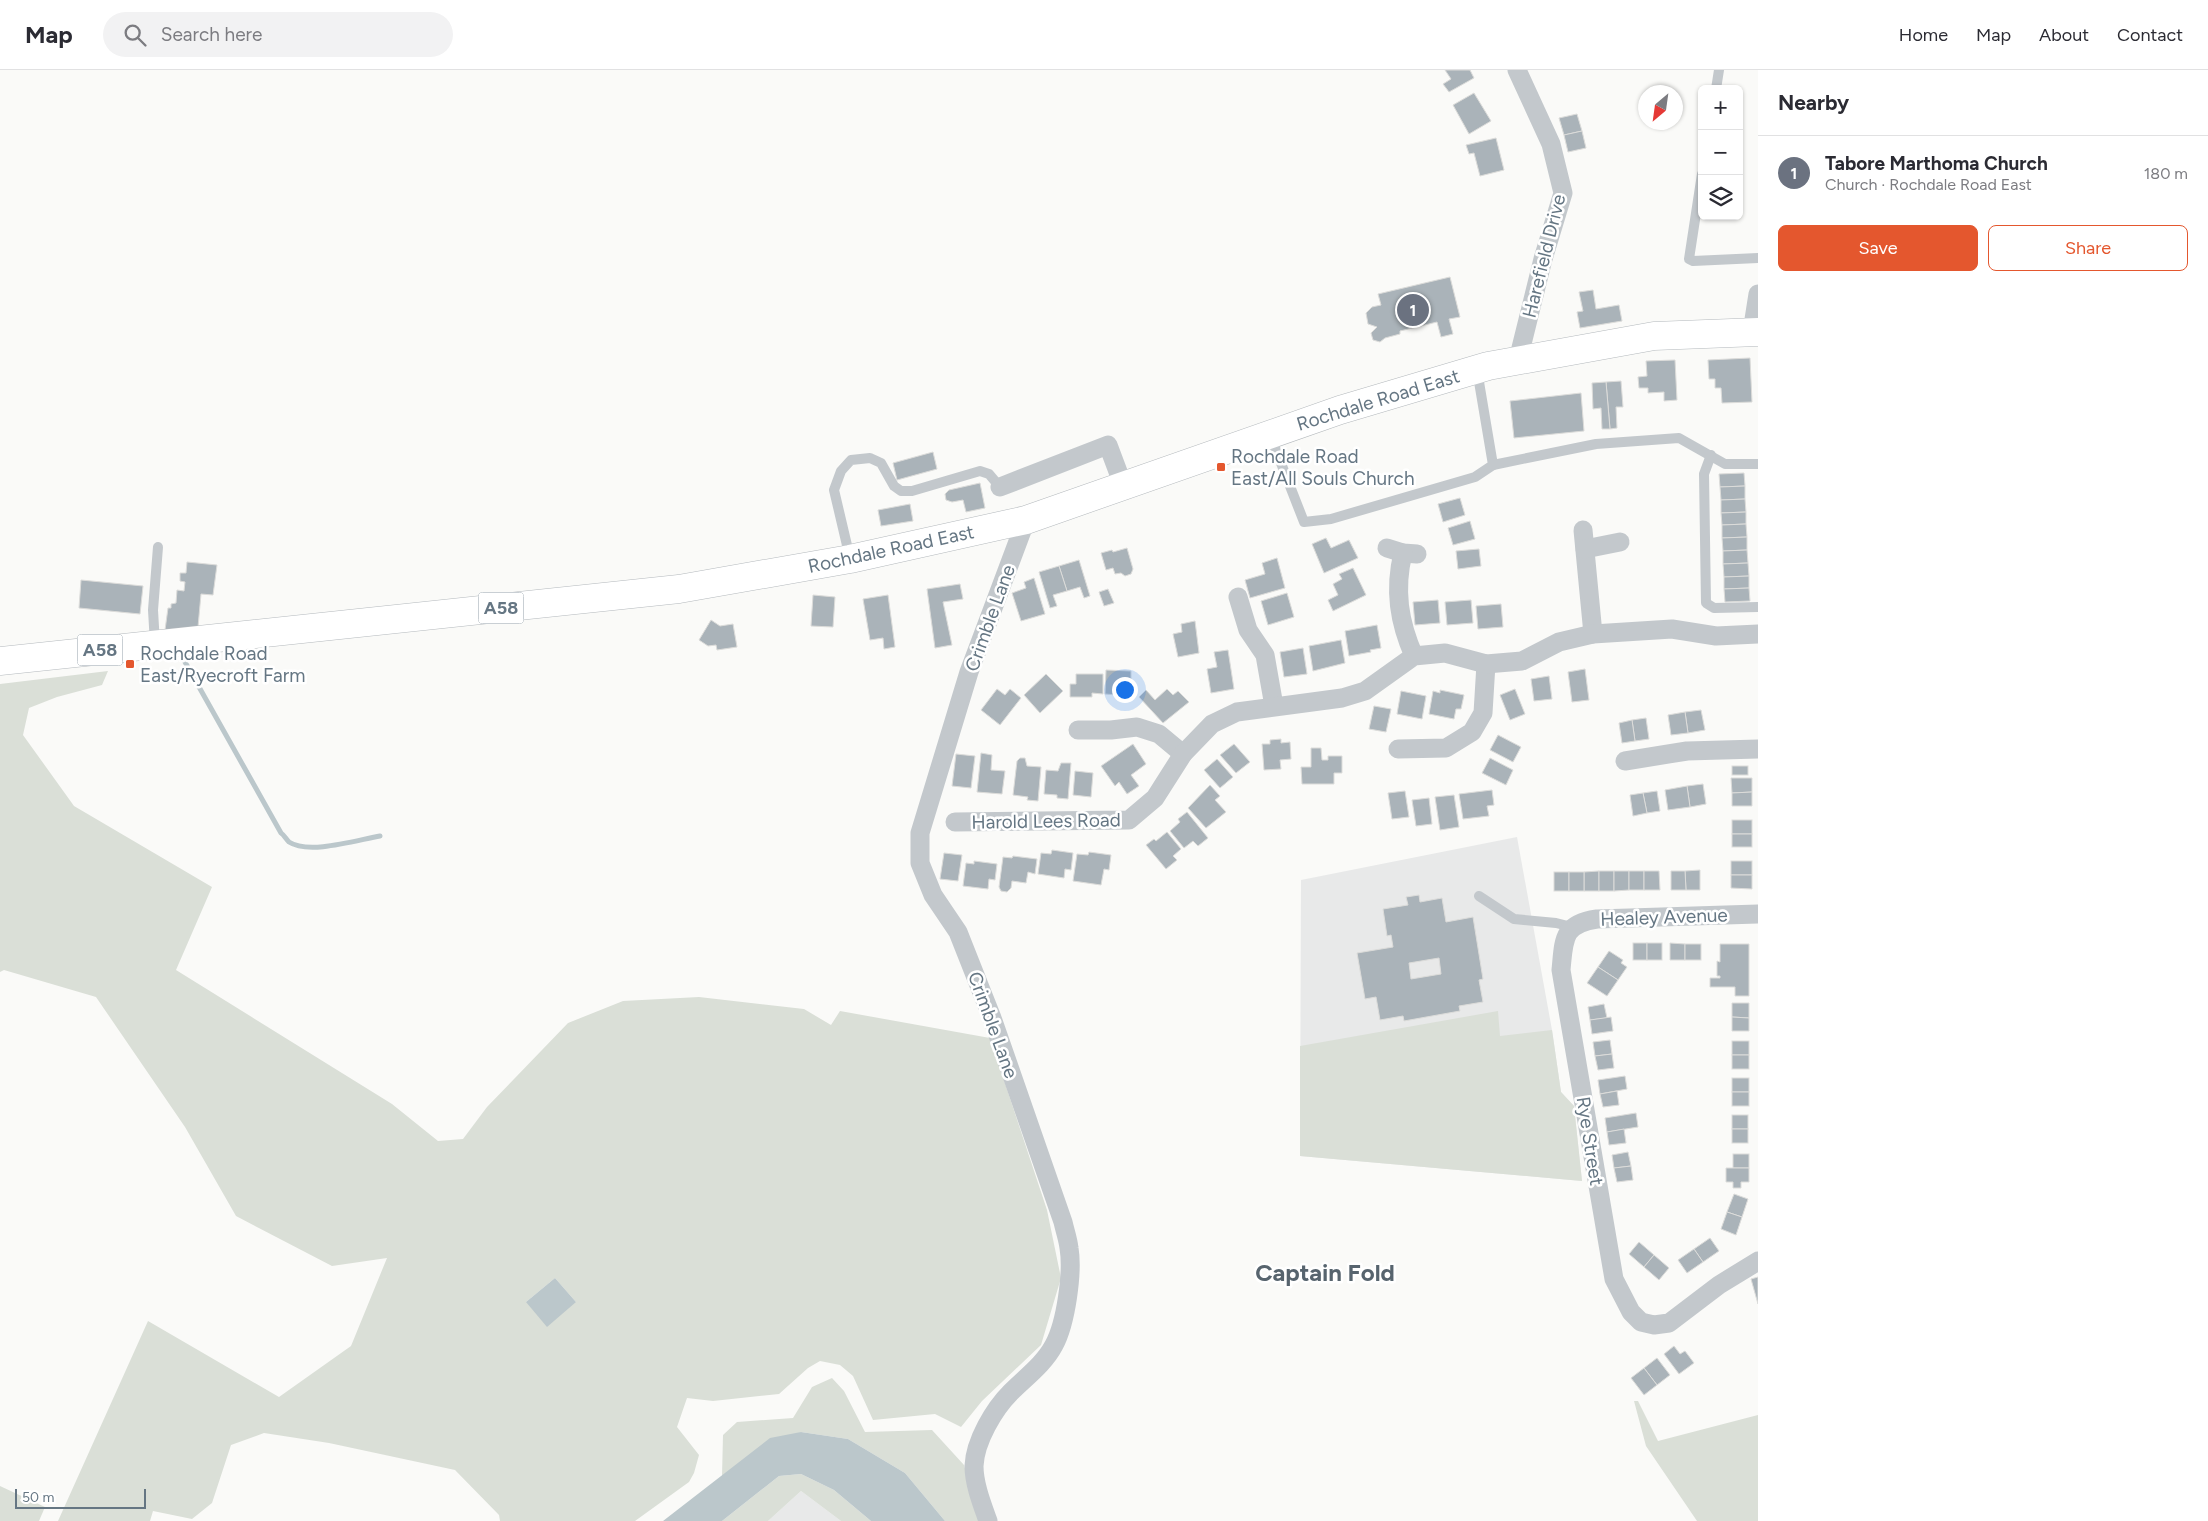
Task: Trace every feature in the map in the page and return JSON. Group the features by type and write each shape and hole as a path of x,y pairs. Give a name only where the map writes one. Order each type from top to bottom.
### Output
{"highway":[{"name":"Rochdale Road East","path":"0,661 679,589 850,559 1026,520 1340,410 1476,369 1654,336 1755,332"}],"street":[{"name":"Harefield Drive","path":"1517,70 1551,144 1563,192 1518,360"},
{"path":"1755,332 1758,294"},
{"path":"1000,487 1108,445 1123,485"},
{"name":"Crimble Lane","path":"988,1521 974,1465 980,1443 987,1424 998,1406 1038,1367 1055,1344 1064,1313 1069,1284 1070,1249 1063,1222 988,1010 958,932 933,895 925,878 920,863 920,833 969,672 1026,520"},
{"path":"1593,634 1584,539 1620,542"},
{"path":"1402,551 1398,600 1403,631 1414,656 1445,653 1486,664 1522,661 1559,642 1593,634 1672,629 1716,636 1758,634"},
{"path":"1238,597 1248,630 1265,655 1274,706"},
{"name":"Harold Lees Road","path":"955,822 1131,826 1155,798 1183,754 1212,724 1237,712 1342,698 1366,691 1414,656"},
{"path":"1398,749 1446,748 1472,732 1483,713 1486,664"},
{"path":"1078,730 1137,728 1159,734 1183,754"},
{"path":"1625,761 1687,751 1758,749"},
{"name":"Healey Avenue","path":"1572,927 1582,921 1597,918 1758,914"},
{"name":"Rye Street","path":"1572,927 1564,942 1561,970 1614,1279 1631,1312 1641,1322 1654,1325 1668,1323 1719,1285 1758,1261"}],"lane":[{"path":"1717,85 1719,70"},
{"path":"1702,175 1689,259 1693,261 1758,258"},
{"path":"1476,369 1493,466"},
{"path":"1270,434 1304,522 1331,519 1475,477 1493,466 1596,444 1679,438 1725,464 1758,464"},
{"path":"1711,455 1704,474 1706,603 1714,608 1758,607"},
{"path":"850,559 834,490 841,471 851,460 870,458 880,463 894,486 901,491 912,492 980,471 989,474 1000,487"},
{"path":"156,644 153,610 158,547"},
{"path":"1479,896 1514,919 1556,923 1572,927"}],"shaded area":[{"path":"108,671 102,685 57,697 29,708 23,735 74,806 212,887 176,970 392,1104 438,1141 463,1139 487,1107 568,1023 623,1001 699,997 804,1009 831,1025 840,1011 990,1038 1047,1210 1061,1278 1041,1345 982,1401 961,1427 935,1414 873,1420 853,1376 840,1365 820,1361 808,1368 779,1394 713,1401 687,1398 677,1427 699,1455 694,1473 689,1482 635,1521 500,1521 499,1515 455,1470 329,1443 264,1433 231,1445 212,1503 192,1519 153,1511 150,1521 58,1521 148,1321 279,1397 351,1346 387,1258 332,1266 236,1216 185,1127 96,997 4,970 0,972 0,684","holes":["555,1278 576,1302 526,1302"]},
{"path":"1517,837 1552,1030 1561,1092 1574,1106 1582,1181 1300,1156 1301,880"},
{"path":"1498,1011 1500,1036 1552,1030 1561,1092 1574,1106 1582,1181 1300,1156 1300,1046"},
{"path":"555,1278 576,1302 547,1327 526,1302"},
{"path":"832,1378 844,1391 865,1432 932,1430 964,1465 980,1521 945,1521 905,1473 848,1439 801,1432 722,1476 723,1435 737,1422 793,1418 812,1387"},
{"path":"1634,1401 1638,1401 1658,1441 1758,1415 1758,1521 1697,1521 1646,1446"},
{"path":"801,1432 848,1439 905,1473 945,1521 871,1521 834,1490 801,1474 779,1476 722,1521 663,1521 770,1438"},
{"path":"801,1474 834,1490 871,1521 841,1521 801,1491 768,1521 722,1521 779,1476"},
{"path":"0,1486 45,1507 39,1521 0,1521"},
{"path":"801,1491 841,1521 768,1521"}],"building":[{"path":"1445,70 1470,70 1474,78 1449,92 1443,84 1451,79"},
{"path":"1474,93 1491,121 1469,134 1453,105"},
{"path":"1577,114 1582,131 1564,135 1559,118"},
{"path":"1582,131 1586,148 1568,152 1564,135"},
{"path":"1496,138 1504,170 1480,176 1474,153 1469,154 1466,145"},
{"path":"1450,277 1460,317 1449,319 1453,334 1441,337 1437,322 1400,331 1400,334 1385,338 1380,342 1373,340 1371,333 1377,327 1368,324 1366,313 1372,307 1381,305 1378,294"},
{"path":"1593,290 1596,309 1619,305 1622,321 1580,328 1577,312 1583,311 1579,292"},
{"path":"1750,358 1752,402 1722,403 1721,388 1715,388 1715,379 1709,379 1708,360"},
{"path":"1675,360 1677,400 1664,401 1664,392 1648,393 1648,388 1639,388 1638,377 1647,376 1646,361"},
{"path":"1621,381 1623,407 1616,407 1617,428 1610,429 1606,382"},
{"path":"1606,382 1610,429 1602,429 1601,408 1593,409 1592,383"},
{"path":"1581,393 1584,431 1514,438 1510,401"},
{"path":"933,452 937,469 897,480 893,463"},
{"path":"1744,473 1745,486 1720,487 1719,474"},
{"path":"980,483 985,508 966,512 963,500 952,502 946,500 945,494 949,490"},
{"path":"1745,486 1745,499 1721,500 1720,487"},
{"path":"1460,498 1465,515 1443,522 1438,504"},
{"path":"1745,499 1746,512 1721,513 1721,500"},
{"path":"910,504 913,521 881,526 878,510"},
{"path":"1746,512 1746,524 1722,525 1721,513"},
{"path":"1470,521 1475,539 1453,545 1448,528"},
{"path":"1746,524 1747,537 1722,538 1722,525"},
{"path":"1747,537 1747,550 1723,551 1722,538"},
{"path":"1326,538 1331,548 1349,540 1358,558 1324,573 1312,544"},
{"path":"1127,548 1133,569 1131,574 1125,576 1121,573 1115,574 1113,568 1106,570 1101,553"},
{"path":"1479,549 1481,566 1458,569 1456,551"},
{"path":"1747,550 1748,563 1723,564 1723,551"},
{"path":"1277,558 1285,588 1250,598 1245,580 1265,574 1262,563"},
{"path":"1079,560 1090,596 1084,598 1080,587 1067,591 1059,566"},
{"path":"187,562 217,565 213,595 201,594 198,627 165,630 168,608 171,608 171,604 176,603 177,590 184,591 185,582 180,581 180,573 186,573"},
{"path":"1748,563 1749,576 1724,577 1723,564"},
{"path":"1059,566 1067,591 1053,595 1057,606 1050,608 1039,572"},
{"path":"1353,568 1366,595 1333,611 1328,600 1338,595 1333,584 1342,579 1339,574"},
{"path":"1749,576 1749,588 1724,589 1724,577"},
{"path":"1034,578 1045,614 1021,621 1012,593 1026,588 1024,582"},
{"path":"81,580 143,586 140,614 79,608"},
{"path":"960,584 963,599 943,602 952,645 935,648 927,589"},
{"path":"1749,588 1750,601 1725,602 1724,589"},
{"path":"1108,589 1114,603 1104,606 1099,592"},
{"path":"1287,593 1294,617 1268,625 1261,601"},
{"path":"813,595 835,597 833,627 811,626"},
{"path":"888,595 895,647 884,649 883,638 870,640 863,599"},
{"path":"1438,600 1440,623 1415,625 1413,602"},
{"path":"1471,600 1473,623 1447,625 1445,602"},
{"path":"1501,604 1503,627 1478,629 1476,606"},
{"path":"711,620 720,626 733,624 737,647 717,650 716,645 708,646 699,640"},
{"path":"1195,621 1199,653 1178,657 1173,634 1182,632 1181,624"},
{"path":"1377,625 1381,648 1349,656 1345,631"},
{"path":"1341,640 1345,663 1313,671 1309,646"},
{"path":"1303,648 1307,674 1284,677 1280,652"},
{"path":"1228,650 1234,689 1211,693 1207,669 1217,667 1214,652"},
{"path":"1585,669 1589,700 1572,702 1568,672"},
{"path":"1106,670 1131,671 1131,696 1105,694"},
{"path":"1046,674 1063,691 1040,713 1024,695"},
{"path":"1076,674 1103,674 1103,694 1092,693 1092,697 1070,697 1070,684 1076,684"},
{"path":"1549,676 1552,699 1534,701 1531,679"},
{"path":"997,689 1005,695 1010,689 1021,698 1000,725 981,710"},
{"path":"1167,689 1173,695 1178,691 1189,702 1163,723 1139,697 1146,690 1155,700"},
{"path":"1515,689 1525,714 1510,720 1500,695"},
{"path":"1440,690 1464,695 1461,709 1456,709 1454,719 1429,714 1433,691 1440,693"},
{"path":"1401,691 1426,696 1422,719 1397,714"},
{"path":"1374,706 1391,709 1386,732 1369,729"},
{"path":"1701,710 1705,730 1688,733 1685,712"},
{"path":"1685,712 1688,733 1671,735 1668,715"},
{"path":"1646,718 1649,739 1635,741 1632,720"},
{"path":"1632,720 1635,741 1622,743 1619,723"},
{"path":"1498,735 1521,747 1513,762 1490,750"},
{"path":"1281,739 1281,743 1290,742 1291,759 1280,760 1281,769 1264,770 1262,744 1270,744 1270,740"},
{"path":"1133,744 1146,764 1131,775 1139,786 1127,794 1119,782 1115,786 1101,766"},
{"path":"1234,744 1250,762 1236,773 1220,755"},
{"path":"1311,748 1321,748 1322,760 1328,760 1328,756 1342,756 1342,773 1334,773 1334,784 1302,784 1301,767 1311,767"},
{"path":"981,753 992,755 991,770 1005,771 1002,794 977,792"},
{"path":"956,754 975,756 971,788 952,786"},
{"path":"1020,758 1025,758 1027,766 1041,767 1038,801 1027,800 1028,797 1013,795 1017,761"},
{"path":"1490,758 1513,770 1506,785 1482,773"},
{"path":"1217,759 1233,777 1220,788 1204,770"},
{"path":"1061,763 1071,763 1068,799 1057,798 1057,795 1044,794 1046,770 1058,771"},
{"path":"1732,766 1748,766 1748,775 1732,775"},
{"path":"1075,771 1093,773 1091,797 1073,795"},
{"path":"1731,778 1752,778 1752,792 1732,793"},
{"path":"1703,784 1706,804 1690,807 1687,786"},
{"path":"1210,785 1220,796 1215,800 1226,812 1206,828 1188,808"},
{"path":"1687,786 1690,807 1668,810 1665,790"},
{"path":"1492,790 1494,805 1487,806 1489,816 1463,819 1459,794"},
{"path":"1405,791 1409,817 1392,819 1388,793"},
{"path":"1657,791 1660,811 1647,813 1643,793"},
{"path":"1752,792 1752,806 1732,806 1732,793"},
{"path":"1643,793 1647,813 1633,816 1630,795"},
{"path":"1454,795 1459,827 1440,830 1435,797"},
{"path":"1429,798 1432,824 1416,826 1412,800"},
{"path":"1187,812 1208,838 1198,846 1193,841 1184,848 1170,831 1180,822 1178,819"},
{"path":"1732,820 1752,820 1752,834 1732,834"},
{"path":"1167,832 1181,849 1173,856 1177,860 1166,869 1146,845 1154,839 1156,841"},
{"path":"1732,834 1752,834 1752,847 1732,847"},
{"path":"1052,850 1073,853 1071,870 1065,869 1064,878 1038,874 1041,853 1051,854"},
{"path":"1089,852 1111,855 1109,870 1104,869 1101,885 1073,881 1077,854 1088,855"},
{"path":"944,853 962,855 958,881 940,879"},
{"path":"1013,856 1037,859 1035,874 1028,872 1026,883 1012,881 1011,888 1007,892 1001,891 999,887 1003,857 1012,858"},
{"path":"974,861 997,864 995,880 989,879 988,889 963,886 966,863 974,864"},
{"path":"1731,861 1752,861 1752,875 1731,875"},
{"path":"1700,870 1700,890 1686,890 1685,871"},
{"path":"1599,871 1599,891 1584,891 1584,872"},
{"path":"1599,871 1614,871 1614,891 1599,891"},
{"path":"1614,871 1629,871 1629,890 1614,891"},
{"path":"1629,871 1644,871 1644,890 1629,890"},
{"path":"1644,871 1659,871 1660,890 1644,890"},
{"path":"1671,871 1685,871 1686,890 1671,890"},
{"path":"1554,872 1569,872 1569,891 1554,891"},
{"path":"1569,872 1584,872 1584,891 1569,891"},
{"path":"1731,875 1752,875 1752,889 1731,888"},
{"path":"1419,895 1420,902 1442,898 1446,922 1473,917 1483,979 1479,980 1483,1002 1459,1006 1460,1011 1404,1021 1403,1016 1380,1020 1376,997 1365,999 1357,953 1393,947 1391,935 1387,936 1383,909 1408,905 1406,897","holes":["1439,958 1441,974 1411,979 1409,963"]},
{"path":"1633,943 1647,943 1647,960 1633,960"},
{"path":"1647,943 1662,943 1662,960 1647,960"},
{"path":"1670,943 1685,944 1685,960 1670,960"},
{"path":"1685,944 1701,944 1701,960 1685,960"},
{"path":"1720,944 1749,944 1749,996 1735,996 1735,987 1710,987 1710,978 1720,978 1720,976 1717,976 1717,961 1720,962"},
{"path":"1609,951 1623,960 1621,963 1627,967 1618,980 1598,967"},
{"path":"1598,967 1618,980 1607,996 1587,983"},
{"path":"1732,1003 1749,1003 1749,1018 1732,1017"},
{"path":"1604,1004 1607,1018 1590,1020 1588,1007"},
{"path":"1611,1017 1613,1031 1592,1034 1590,1020"},
{"path":"1732,1017 1749,1018 1749,1031 1732,1031"},
{"path":"1610,1040 1612,1054 1595,1056 1593,1042"},
{"path":"1732,1041 1749,1041 1749,1055 1732,1055"},
{"path":"1612,1054 1614,1068 1598,1070 1595,1056"},
{"path":"1732,1055 1749,1055 1749,1069 1732,1069"},
{"path":"1625,1076 1627,1089 1600,1094 1598,1080"},
{"path":"1732,1078 1749,1078 1749,1092 1732,1092"},
{"path":"1617,1091 1619,1105 1603,1107 1600,1094"},
{"path":"1732,1092 1749,1092 1749,1106 1732,1106"},
{"path":"1636,1113 1638,1127 1607,1132 1605,1118"},
{"path":"1732,1115 1748,1115 1748,1129 1732,1129"},
{"path":"1624,1129 1626,1143 1609,1145 1607,1132"},
{"path":"1732,1129 1748,1129 1748,1143 1732,1143"},
{"path":"1628,1152 1631,1166 1614,1168 1612,1155"},
{"path":"1733,1154 1749,1154 1749,1168 1733,1168"},
{"path":"1631,1166 1633,1180 1617,1182 1614,1168"},
{"path":"1726,1168 1749,1168 1749,1182 1741,1182 1741,1188 1733,1188 1733,1182 1726,1182"},
{"path":"1734,1194 1748,1199 1742,1217 1727,1212"},
{"path":"1727,1212 1742,1217 1736,1235 1721,1229"},
{"path":"1710,1238 1719,1251 1703,1262 1694,1249"},
{"path":"1639,1242 1654,1255 1644,1267 1629,1254"},
{"path":"1694,1249 1703,1262 1687,1273 1678,1260"},
{"path":"1654,1255 1669,1268 1659,1280 1644,1267"},
{"path":"1758,1277 1758,1304 1751,1279"},
{"path":"1674,1346 1680,1354 1685,1351 1694,1363 1679,1374 1664,1354"},
{"path":"1657,1358 1670,1375 1657,1385 1644,1368"},
{"path":"1644,1368 1657,1385 1644,1395 1631,1378"}],"waterway":[{"path":"185,662 281,833 289,842 298,846 321,847 380,836"}],"place":[{"name":"Tabore Marthoma Church","path":"1413,310"},
{"name":"Rochdale Road East/All Souls Church","path":"1221,467"},
{"name":"Rochdale Road East/Ryecroft Farm","path":"130,664"}],"district":[{"name":"Captain Fold","path":"1325,1272"}]}
